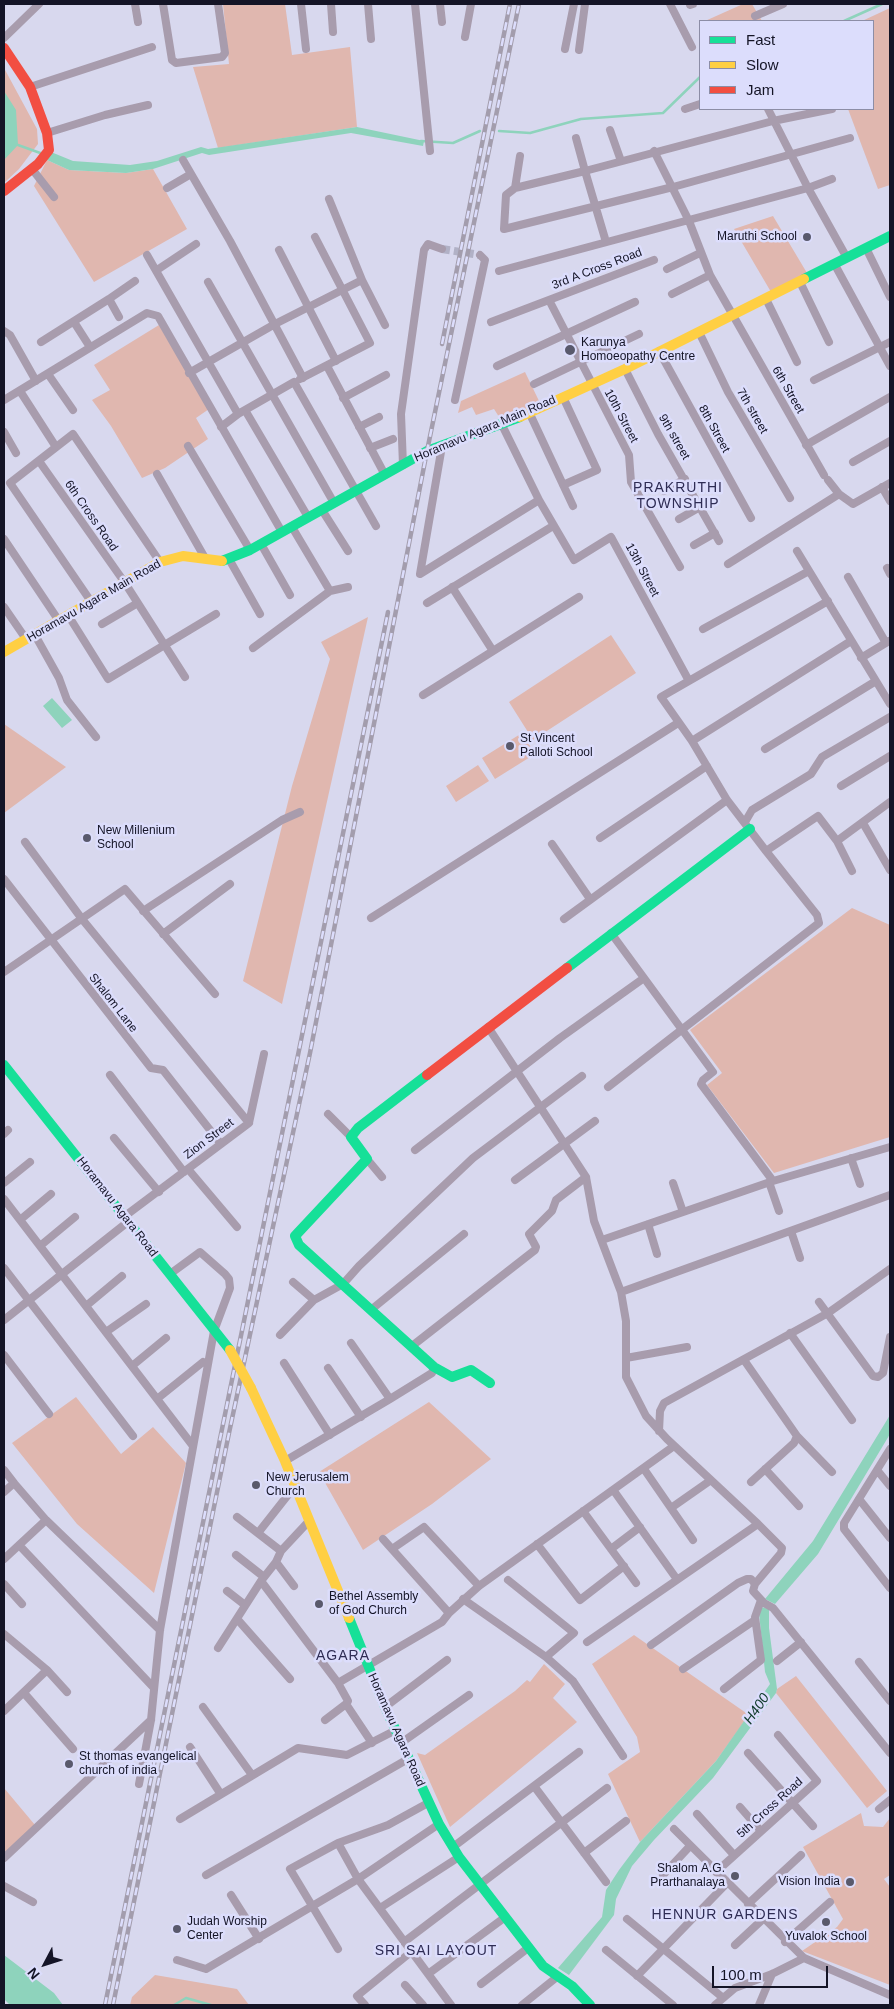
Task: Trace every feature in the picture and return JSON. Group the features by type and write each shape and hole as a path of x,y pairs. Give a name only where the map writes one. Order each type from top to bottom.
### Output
{"street":[{"path":"4,38 39,4"},
{"path":"135,4 138,22"},
{"path":"163,4 172,60 176,63 222,57 225,53 218,4"},
{"path":"301,4 306,49"},
{"path":"331,4 333,32"},
{"path":"368,4 371,39"},
{"path":"415,4 430,151"},
{"path":"440,4 442,22"},
{"path":"465,37 471,4"},
{"path":"565,49 574,4"},
{"path":"579,50 585,4"},
{"path":"670,4 692,47"},
{"path":"755,16 783,4"},
{"path":"672,30 681,25"},
{"path":"30,87 152,47"},
{"path":"4,48 30,87 47,133 46,153 32,169 4,191"},
{"path":"685,108 699,104"},
{"path":"47,133 104,115 148,105"},
{"path":"768,110 808,188 847,258"},
{"path":"827,110 773,121 515,188 508,192 505,200 504,229 673,187 850,138"},
{"path":"610,130 621,160"},
{"path":"576,138 606,242"},
{"name":"6th Street","path":"654,151 689,221 710,275 732,316 806,445 839,494"},
{"path":"515,188 520,156"},
{"path":"183,160 275,324 303,378"},
{"path":"32,169 54,197"},
{"path":"167,188 192,174"},
{"path":"499,271 689,221 808,188 832,179"},
{"path":"329,199 362,280 385,325"},
{"name":"Horamavu Agara Main Road","path":"4,652 92,603 160,562 183,556 224,560 250,550 427,451 502,424 625,369 890,236"},
{"path":"221,427 241,412 271,394 336,362 373,341 342,291 315,237"},
{"path":"157,270 196,244"},
{"path":"403,465 401,414 424,250 428,244 442,249"},
{"path":"866,248 890,297"},
{"path":"279,250 336,362"},
{"path":"667,268 700,253"},
{"path":"148,255 210,362 308,517"},
{"path":"455,400 485,260 480,255"},
{"name":"3rd A Cross Road","path":"491,322 654,260"},
{"path":"835,265 890,366"},
{"path":"672,294 710,275"},
{"path":"189,372 210,362 241,342 362,280"},
{"path":"40,342 74,322 135,281"},
{"path":"208,282 334,503"},
{"path":"800,282 829,342"},
{"path":"108,298 119,317"},
{"path":"766,299 797,362"},
{"name":"10th Street","path":"549,300 629,455 631,482 680,567"},
{"path":"497,366 635,302"},
{"path":"4,400 147,313 158,316 282,532"},
{"path":"74,322 90,347"},
{"path":"4,331 10,335 36,381"},
{"name":"7th street","path":"698,332 728,392 790,498"},
{"path":"534,384 581,364 639,334"},
{"path":"814,380 890,342"},
{"name":"8th Street","path":"659,351 751,518"},
{"path":"327,366 385,475"},
{"name":"9th street","path":"625,369 658,434 719,541"},
{"path":"48,374 73,410"},
{"path":"343,398 386,375"},
{"path":"294,382 376,526"},
{"path":"20,391 56,447"},
{"path":"563,397 597,470 563,485"},
{"path":"806,445 890,397"},
{"path":"529,412 573,506"},
{"path":"359,427 379,417"},
{"name":"13th Street","path":"502,424 539,500 574,560 611,537 689,681"},
{"path":"4,432 16,453"},
{"path":"92,603 7,485 73,434 160,562"},
{"path":"370,448 393,439"},
{"path":"853,462 890,441"},
{"path":"188,446 250,550"},
{"path":"442,446 420,574 539,500"},
{"name":"6th Cross Road","path":"39,461 124,584 185,677"},
{"path":"157,474 206,558"},
{"path":"664,491 685,479"},
{"path":"728,564 839,494 853,504 890,483"},
{"path":"882,488 890,501"},
{"path":"679,519 700,507"},
{"path":"322,510 348,551"},
{"path":"292,526 330,591"},
{"path":"427,603 553,526"},
{"path":"694,544 714,533"},
{"path":"4,539 59,621"},
{"path":"261,544 290,595"},
{"path":"797,551 890,704"},
{"path":"229,558 260,614"},
{"path":"702,629 809,570"},
{"path":"848,577 888,642 861,658"},
{"path":"253,648 330,591 348,587"},
{"path":"452,587 493,651"},
{"path":"423,695 579,597"},
{"path":"608,1086 681,1028 813,930 819,923 817,915 727,800 692,742 661,698 828,602"},
{"path":"102,624 136,604"},
{"path":"4,607 30,637 59,678 67,700 96,737"},
{"path":"68,616 108,679 216,614"},
{"path":"692,742 851,641"},
{"path":"766,749 876,681"},
{"path":"350,1137 358,1128 611,933 747,825 752,810 811,774 822,757 890,717"},
{"path":"372,918 678,723"},
{"path":"841,786 890,756"},
{"path":"600,838 707,766"},
{"path":"564,919 727,800"},
{"path":"837,841 890,804"},
{"path":"143,911 282,820 300,812"},
{"path":"766,851 818,816 837,841 852,871"},
{"path":"863,823 890,870"},
{"path":"25,842 82,919 249,1123"},
{"path":"552,844 590,899"},
{"name":"Shalom Lane","path":"4,879 50,941 151,1068 163,1070 221,1144"},
{"path":"163,934 230,884"},
{"path":"4,972 125,889 215,994"},
{"path":"611,933 714,1072 703,1080 701,1084 771,1181 779,1211"},
{"path":"416,1150 517,1071 644,978"},
{"path":"488,1027 586,1177 594,1221 621,1292 626,1320 626,1377 646,1416 674,1446 758,1524 782,1551 755,1584 753,1591 763,1602 773,1608 890,1753"},
{"name":"Zion Street","path":"4,1320 159,1192 249,1123 264,1054"},
{"name":"Horamavu Agara Road","path":"4,1064 230,1350 251,1388 285,1461 385,1707 439,1824 459,1857 504,1918 543,1966 584,1997 590,2005"},
{"path":"110,1076 186,1171 237,1227"},
{"path":"280,1335 314,1300 343,1284 359,1266 473,1158 542,1108 582,1076"},
{"path":"328,1114 350,1137 382,1178"},
{"path":"515,1180 595,1121"},
{"path":"114,1138 159,1192"},
{"path":"602,1240 771,1181 890,1147"},
{"path":"851,1158 860,1184"},
{"path":"367,1159 296,1236 299,1245 434,1367 452,1377 471,1370 490,1383"},
{"path":"4,1183 30,1162"},
{"path":"412,1346 535,1250 536,1247 529,1234 552,1211 556,1200 586,1177"},
{"path":"673,1182 683,1212"},
{"path":"20,1220 51,1194"},
{"path":"621,1292 890,1195"},
{"path":"4,1199 193,1446"},
{"path":"40,1246 75,1217"},
{"path":"648,1224 657,1254"},
{"path":"791,1231 800,1258"},
{"path":"372,1309 464,1234"},
{"path":"139,1784 151,1720 160,1630 214,1330 230,1288 229,1280 225,1274 200,1252 170,1274"},
{"path":"4,1268 133,1436"},
{"path":"659,1430 660,1411 664,1402 828,1313 890,1269"},
{"path":"86,1306 122,1276"},
{"path":"293,1282 314,1300"},
{"path":"819,1302 873,1376 883,1373 890,1337"},
{"path":"106,1332 146,1304"},
{"path":"790,1333 852,1420"},
{"path":"132,1366 166,1338"},
{"path":"351,1343 390,1399"},
{"path":"626,1358 687,1347"},
{"path":"4,1355 50,1414"},
{"path":"744,1360 797,1436 832,1472"},
{"path":"157,1399 203,1362"},
{"path":"284,1362 330,1435"},
{"path":"285,1461 432,1373 434,1367"},
{"path":"328,1368 362,1416"},
{"path":"751,1482 794,1443 797,1436"},
{"path":"338,1683 442,1622 449,1613 479,1586 582,1511 614,1491 674,1446"},
{"path":"890,1449 844,1523 845,1533 890,1588"},
{"path":"644,1469 693,1540"},
{"path":"765,1469 799,1506"},
{"path":"4,1470 46,1520 160,1630"},
{"path":"877,1470 890,1486"},
{"path":"671,1508 711,1480"},
{"path":"4,1492 14,1483"},
{"path":"258,1533 295,1486"},
{"path":"614,1491 676,1578"},
{"path":"859,1499 890,1538"},
{"path":"582,1511 636,1583"},
{"path":"237,1517 281,1551"},
{"path":"4,1559 46,1520"},
{"path":"218,1648 238,1620 245,1605 262,1579 276,1562 281,1551 309,1521"},
{"path":"587,1642 676,1578 758,1524"},
{"path":"392,1549 424,1527 479,1586"},
{"path":"611,1549 640,1527"},
{"path":"383,1539 449,1613"},
{"path":"537,1544 580,1600 624,1566"},
{"path":"19,1545 154,1688"},
{"path":"236,1556 262,1579 338,1683 348,1701 326,1720"},
{"path":"276,1562 294,1586"},
{"path":"651,1645 738,1583 751,1579 755,1584"},
{"path":"508,1580 574,1632 546,1658"},
{"path":"4,1584 22,1604"},
{"path":"227,1591 245,1605"},
{"path":"464,1599 546,1658 572,1681 624,1756"},
{"path":"683,1669 755,1620 763,1602"},
{"path":"238,1620 290,1679"},
{"path":"724,1688 761,1660 755,1620"},
{"path":"4,1634 47,1670 67,1692"},
{"path":"777,1661 801,1642"},
{"path":"385,1707 447,1660"},
{"path":"859,1662 890,1701"},
{"path":"4,1711 47,1670"},
{"path":"24,1693 73,1749"},
{"path":"401,1743 469,1695"},
{"path":"346,1704 372,1743"},
{"path":"203,1707 252,1775"},
{"path":"4,1858 151,1720"},
{"path":"180,1819 220,1793 298,1748 347,1755 396,1730"},
{"name":"5th Cross Road","path":"716,1872 760,1830 817,1781 778,1735"},
{"path":"190,1747 220,1793"},
{"path":"453,1847 579,1752"},
{"path":"748,1753 813,1826"},
{"path":"206,1875 408,1759"},
{"path":"534,1786 606,1882"},
{"path":"404,1942 607,1788"},
{"path":"879,1809 890,1800"},
{"path":"338,1948 290,1869 338,1843 388,1825 428,1803"},
{"path":"740,1807 760,1830"},
{"path":"696,1814 734,1854"},
{"path":"584,1853 626,1821"},
{"path":"177,1960 206,1969 358,1879 439,1824"},
{"path":"674,1829 785,1942 804,1958 890,1995"},
{"path":"338,1843 358,1879 451,2005"},
{"path":"662,1875 690,1846"},
{"path":"748,1904 801,1855"},
{"path":"380,1908 459,1857"},
{"path":"637,1976 727,1883"},
{"path":"4,1886 33,1902"},
{"path":"232,1895 259,1939"},
{"path":"785,1942 830,1902"},
{"path":"428,1974 504,1918"},
{"path":"626,1919 722,1997"},
{"path":"735,1945 763,1919"},
{"path":"481,1984 528,1948"},
{"path":"606,1950 673,2005"},
{"path":"365,2005 357,1996 412,1952"},
{"path":"715,2005 734,1988 772,1974 804,1958"},
{"path":"760,2005 772,1974"},
{"path":"522,2005 557,1977"},
{"path":"405,1985 423,2005"}],"shaded area":[{"path":"223,4 285,4 292,55 350,47 357,127 218,148 193,67 229,64"},
{"path":"743,4 752,4 761,20 707,20"},
{"path":"890,8 890,185 878,189 848,110 874,110 874,20 864,20"},
{"path":"4,68 37,129 38,144 19,169 4,183"},
{"path":"47,160 69,170 126,173 153,169 187,229 94,282 34,186"},
{"path":"773,216 807,273 771,292 734,229"},
{"path":"159,325 209,409 196,418 208,439 165,468 142,478 111,426 92,400 110,390 94,365"},
{"path":"525,372 540,403 501,420 494,409 476,415 472,407 458,413 461,401"},
{"path":"368,617 282,1004 243,981 292,786 330,659 321,642"},
{"path":"611,635 636,673 533,740 509,702"},
{"path":"4,724 66,767 4,813"},
{"path":"522,733 535,754 495,779 482,758"},
{"path":"478,765 489,781 456,802 446,786"},
{"path":"852,908 890,925 890,1137 774,1173 707,1085 722,1073 690,1030"},
{"path":"76,1397 121,1454 153,1427 186,1463 154,1593 77,1524 12,1443"},
{"path":"429,1402 491,1459 432,1504 363,1550 319,1472"},
{"path":"634,1635 749,1715 716,1761 640,1842 608,1774 640,1752 637,1737 592,1664"},
{"path":"544,1664 565,1684 553,1698 577,1722 450,1827 417,1753 425,1755 515,1691 527,1680 530,1682"},
{"path":"796,1676 887,1791 867,1808 776,1693 777,1689"},
{"path":"4,1788 35,1825 4,1854"},
{"name":"Vision India","path":"861,1813 864,1826 883,1827 890,1818 890,1875 884,1879 890,1887 890,1985 802,1951 837,1927 843,1919 803,1847"},
{"path":"155,1975 237,1989 249,2005 130,2005 132,1997"}],"water":[{"path":"4,91 16,110 18,145 4,160"},
{"path":"357,127 424,141 423,146 351,133 209,155 202,153 153,169 126,173 69,170 47,160 51,152 73,161 130,165 157,161 201,147 208,149"},
{"path":"52,698 72,720 62,728 43,706"},
{"path":"890,1415 890,1434 818,1554 775,1604 765,1599 813,1541"},
{"name":"H400","path":"761,1607 769,1609 769,1628 776,1693 713,1778 632,1866 616,1899 614,1915 569,1975 558,1968 602,1917 606,1890 619,1870 640,1842 716,1761 770,1684 765,1672 759,1613"},
{"path":"4,1955 54,1993 63,2005 10,2005 4,1999"}],"waterway":[{"path":"846,20 882,4"},
{"path":"499,131 530,133 581,119 663,113 699,78"},
{"path":"421,141 453,143 480,131"},
{"path":"18,145 43,154"},
{"path":"174,2005 186,1998 211,2005"}],"tunnel":[{"path":"442,249 480,255"}],"railway":[{"path":"442,344 510,4"},
{"path":"113,2005 229,1433 310,1053 427,451 519,4"},
{"path":"105,2005 388,612"}],"traffic: fast":[{"path":"804,279 890,236"},
{"path":"222,561 250,550 427,451 520,417"},
{"path":"567,968 750,829"},
{"path":"4,1065 230,1350"},
{"path":"427,1075 358,1128 351,1137 367,1159 295,1236 299,1245 434,1367 452,1377 471,1370 490,1383"},
{"path":"349,1618 385,1707 439,1824 459,1857 543,1966 572,1986 590,2005"}],"traffic: slow":[{"path":"520,417 625,369 804,279"},
{"path":"4,652 160,562 183,556 222,561"},
{"path":"230,1350 251,1388"},
{"path":"251,1388 285,1461 349,1618"}],"traffic: jam":[{"path":"4,48 30,87 47,133 49,150 38,164 4,191"},
{"path":"427,1075 567,968"}],"place":[{"name":"Maruthi School","path":"807,237"},
{"name":"Karunya Homoeopathy Centre","path":"570,350"},
{"name":"St Vincent Palloti School","path":"510,746"},
{"name":"New Millenium School","path":"87,838"},
{"name":"New Jerusalem Church","path":"256,1485"},
{"name":"Bethel Assembly of God Church","path":"319,1604"},
{"name":"St thomas evangelical church of india","path":"69,1764"},
{"name":"Shalom A.G. Prarthanalaya","path":"735,1876"},
{"name":"Vision India","path":"850,1882"},
{"name":"Yuvalok School","path":"826,1922"},
{"name":"Judah Worship Center","path":"177,1929"}],"district":[{"name":"PRAKRUTHI TOWNSHIP","path":"678,496"},
{"name":"AGARA","path":"343,1656"},
{"name":"HENNUR GARDENS","path":"725,1915"},
{"name":"SRI SAI LAYOUT","path":"436,1951"}]}
